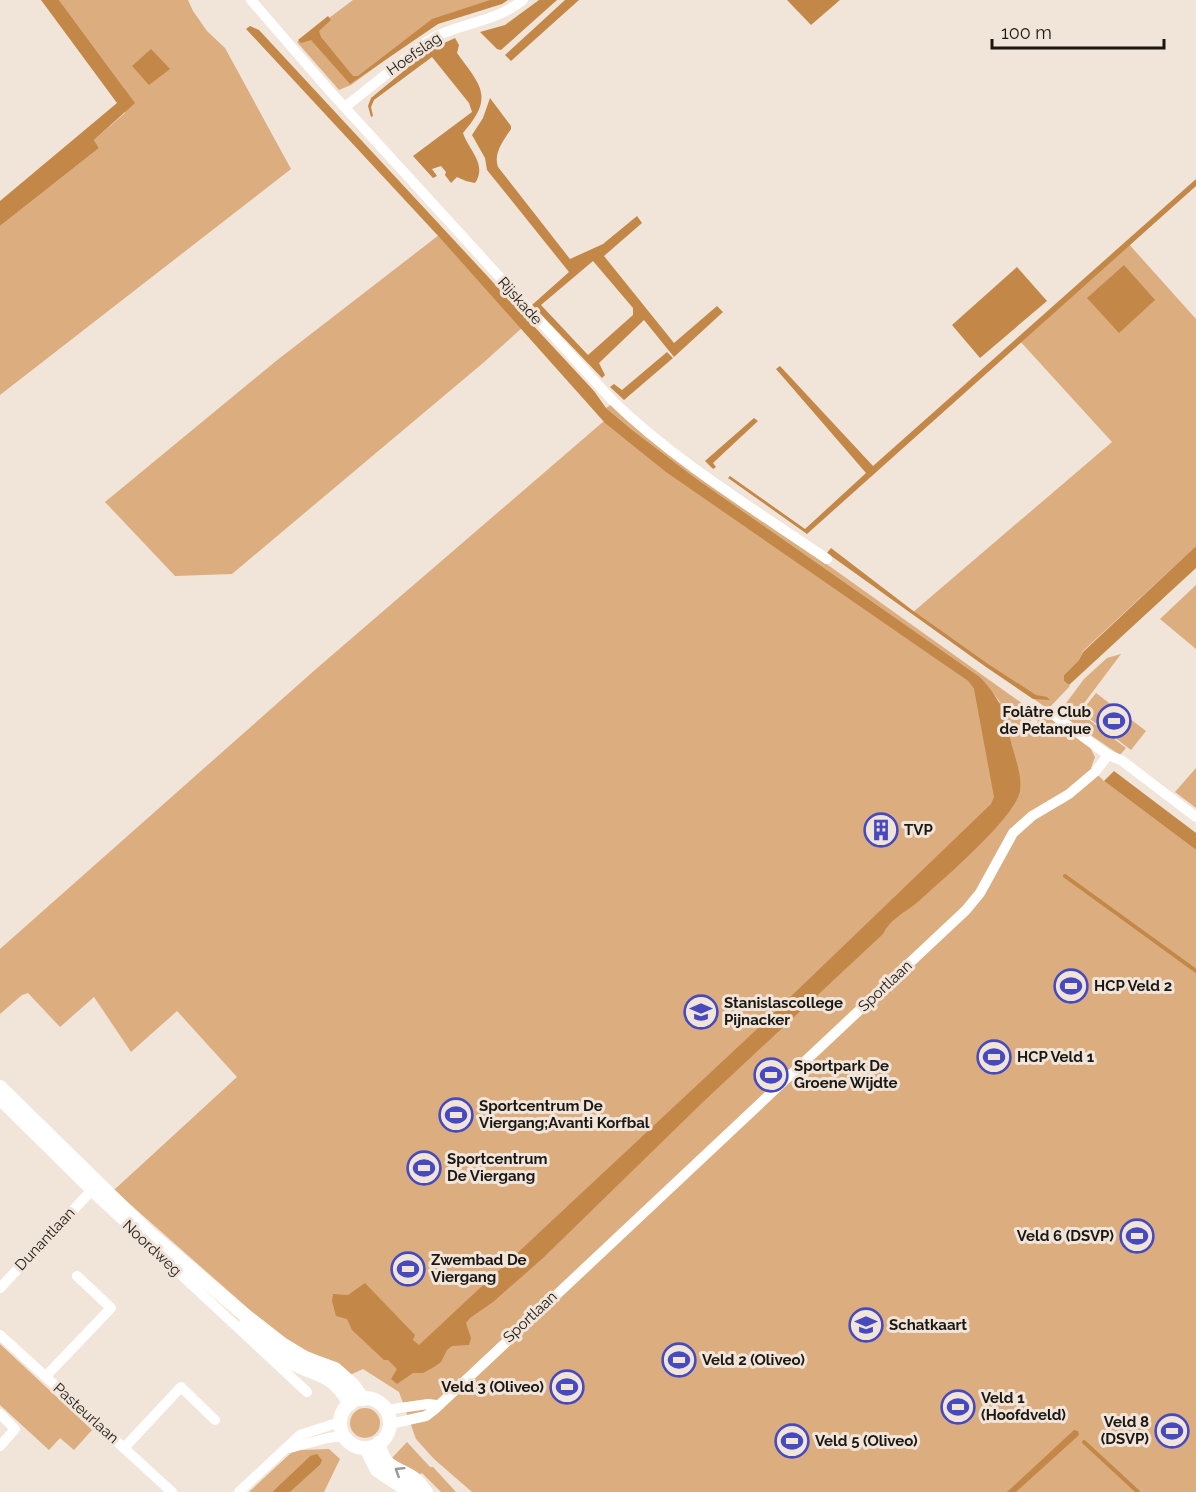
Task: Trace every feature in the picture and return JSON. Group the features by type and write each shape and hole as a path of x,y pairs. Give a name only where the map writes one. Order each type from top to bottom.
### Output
{"main road":[{"name":"Noordweg","path":"0,1087 148,1233 282,1344 305,1358 335,1369 353,1385 356,1401"},
{"path":"373,1446 388,1432 388,1417 376,1401 356,1401 345,1409 342,1429 353,1445 373,1446 394,1469 417,1480 426,1492"},
{"path":"373,1446 377,1470 410,1492"}],"street":[{"name":"Rijskade","path":"251,0 526,309 640,428 827,559"},
{"name":"Hoefslag","path":"345,107 435,37 499,16 523,0"},
{"path":"1055,716 1108,755 1121,760 1196,817"},
{"name":"Sportlaan","path":"388,1417 426,1416 966,910 980,893 1013,833 1032,816 1069,794 1095,772 1108,755"},
{"name":"Noordweg","path":"0,1101 91,1191 307,1392"},
{"name":"Dunantlaan","path":"0,1288 91,1191"},
{"path":"46,1376 111,1308 77,1276"},
{"name":"Pasteurlaan","path":"0,1335 172,1492"},
{"path":"124,1448 181,1387 215,1420"},
{"path":"0,1414 15,1429 0,1446"},
{"path":"239,1492 300,1435 342,1429"}],"shaded area":[{"path":"41,0 59,0 135,103 94,140 99,148 0,226 0,201 117,103"},
{"path":"59,0 188,0 207,31 225,48 291,169 0,395 0,226 99,148 94,140 125,113 124,88"},
{"path":"353,0 502,0 436,23 351,85 339,90 297,42"},
{"path":"490,0 508,0 502,4 438,24 350,84 311,40 301,43 298,40 328,16 331,20 319,31 321,37 353,76 358,76 432,19"},
{"path":"539,0 557,0 501,50 497,49 480,32 505,25"},
{"path":"565,0 579,0 511,61 505,55"},
{"path":"787,0 840,0 811,25"},
{"path":"250,26 259,30 594,391 606,408 694,477 980,677 1002,708 1020,780 1020,791 1005,817 960,864 894,920 883,934 703,1102 543,1258 493,1302 470,1318 466,1323 471,1338 469,1345 452,1346 447,1350 441,1362 434,1367 423,1373 413,1373 397,1384 391,1379 397,1369 352,1330 347,1319 336,1316 332,1301 333,1294 348,1295 365,1283 415,1335 413,1340 419,1345 756,1030 991,804 994,797 974,689 968,681 666,472 605,423 441,239 246,29"},
{"path":"455,38 459,45 457,53 473,74 481,92 479,110 463,133 478,163 479,170 475,183 457,177 451,183 441,166 432,169 437,176 433,178 413,156 472,112 469,103 432,57 374,100 371,117 368,106 371,98 429,50"},
{"path":"151,49 170,69 149,85 132,66"},
{"path":"490,98 511,126 498,152 498,167 570,259 603,244 637,216 642,223 604,256 674,343 717,306 723,312 674,357 644,320 599,363 605,375 602,378 532,305 569,272 487,170 485,158 472,135 483,118","holes":["593,261 633,308 633,315 588,355 541,305"]},
{"path":"1196,179 1196,186 807,534 728,478 730,476 805,529 866,473 776,369 780,366 873,466"},
{"path":"439,235 524,326 232,574 175,576 105,502 276,361"},
{"path":"1127,242 1196,319 1196,546 1083,651 1079,660 1064,675 1064,681 1070,686 1048,709 912,613 1112,442 1019,340"},
{"path":"1124,265 1155,300 1119,333 1087,298"},
{"path":"1017,267 1047,301 980,358 952,325"},
{"path":"667,352 673,358 624,400 610,387 614,384 622,390"},
{"name":"Sportpark De Groene Wijdte","path":"612,404 665,449 1030,709 1031,725 1037,729 1038,717 1042,714 1046,715 1090,747 1095,757 1091,768 1104,781 1196,850 1196,1492 472,1492 434,1459 416,1439 399,1392 363,1369 350,1375 327,1360 285,1341 114,1190 237,1077 177,1011 131,1052 94,997 60,1027 28,993 22,995 0,1014 0,949 316,669 604,421 968,681 974,689 1001,703 980,677 694,477 631,429 606,408"},
{"path":"754,418 758,421 713,463 716,467 713,469 705,461"},
{"path":"1196,546 1196,568 1069,685 1064,681 1064,675 1079,660 1083,652"},
{"path":"831,548 988,664 1036,695 1047,697 1050,700 1033,699 986,667 827,553"},
{"path":"1196,585 1196,649 1160,619"},
{"path":"1121,654 1082,706 1080,713 1126,748 1120,755 1067,719 1064,706 1084,679 1107,658"},
{"name":"Folâtre Club de Petanque","path":"1096,693 1146,731 1131,750 1081,712"},
{"path":"1196,768 1196,808 1175,792"},
{"path":"1114,771 1196,833 1196,850 1104,781"},
{"path":"0,1344 92,1430 74,1450 60,1438 49,1450 0,1405"},
{"path":"365,1408 376,1412 380,1423 376,1434 365,1438 354,1434 350,1423 354,1412"},
{"path":"1074,1430 1078,1431 1079,1435 1016,1492 1007,1492"},
{"path":"407,1442 456,1492 441,1492 422,1473 418,1475 391,1459"},
{"path":"329,1449 340,1459 324,1492 290,1492 320,1465 310,1456 272,1492 249,1492 291,1453 300,1450"},
{"path":"317,1454 322,1460 320,1465 290,1492 272,1492 310,1456"}],"waterway":[{"path":"1065,876 1196,971"},
{"path":"1084,1442 1138,1492"}],"place":[{"name":"Folâtre Club de Petanque","path":"1114,721"},
{"name":"TVP","path":"881,830"},
{"name":"HCP Veld 2","path":"1071,986"},
{"name":"Stanislascollege Pijnacker","path":"701,1012"},
{"name":"HCP Veld 1","path":"994,1057"},
{"name":"Sportpark De Groene Wijdte","path":"771,1075"},
{"name":"Sportcentrum De Viergang;Avanti Korfbal","path":"456,1115"},
{"name":"Sportcentrum De Viergang","path":"424,1168"},
{"name":"Veld 6 (DSVP)","path":"1137,1236"},
{"name":"Zwembad De Viergang","path":"408,1269"},
{"name":"Schatkaart","path":"866,1325"},
{"name":"Veld 2 (Oliveo)","path":"679,1360"},
{"name":"Veld 3 (Oliveo)","path":"567,1387"},
{"name":"Veld 1 (Hoofdveld)","path":"958,1407"},
{"name":"Veld 8 (DSVP)","path":"1172,1431"},
{"name":"Veld 5 (Oliveo)","path":"792,1441"}]}
